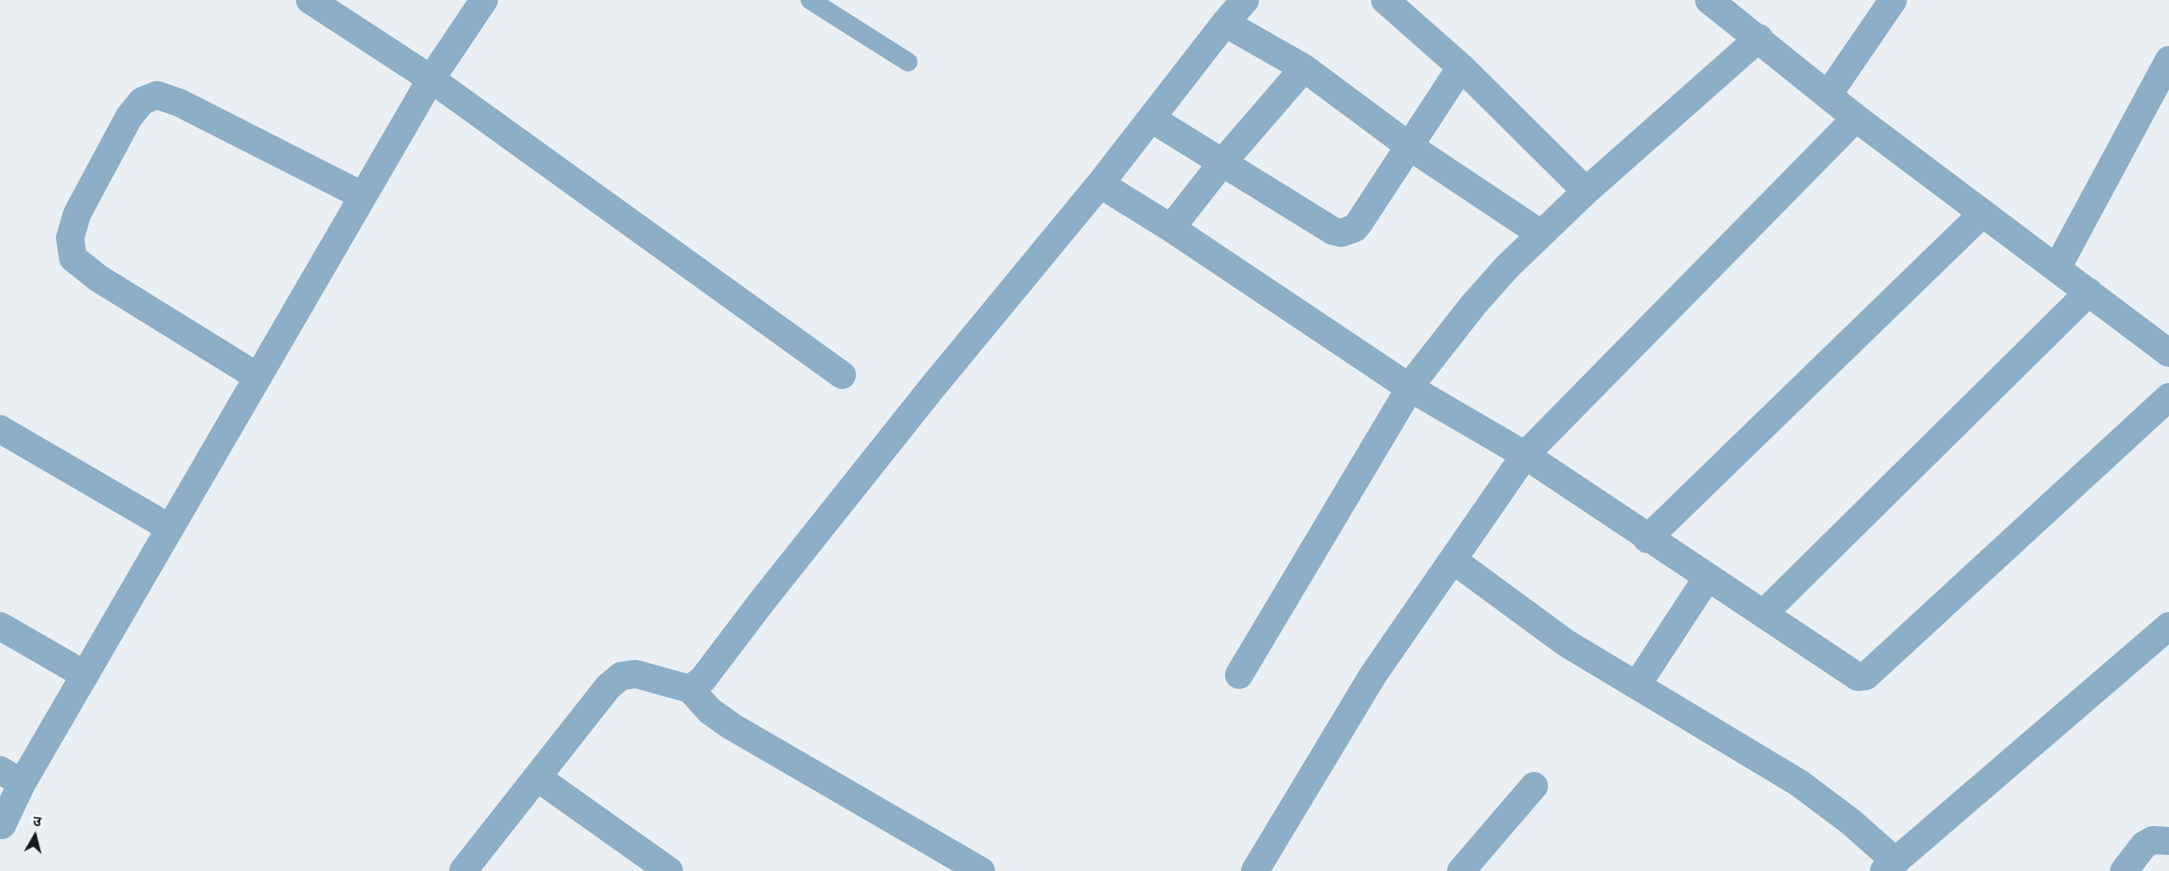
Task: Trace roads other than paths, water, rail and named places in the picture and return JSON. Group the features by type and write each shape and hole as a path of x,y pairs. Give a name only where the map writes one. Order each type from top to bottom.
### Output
{"street":[{"path":"310,0 431,79 842,375"},
{"path":"2,825 11,776 85,675 431,79 484,0"},
{"path":"690,689 703,679 763,600 931,389 1100,184 1245,0"},
{"path":"1385,0 1461,67 1586,191"},
{"path":"1709,0 1759,38 1856,118 2169,353"},
{"path":"1828,95 1893,0"},
{"path":"1225,23 1304,68 1410,146 1540,234"},
{"path":"1239,675 1416,378 1474,304 1507,267 1586,191 1759,38"},
{"path":"2057,268 2169,60"},
{"path":"1152,119 1333,231 1341,233 1355,228 1359,223 1461,67"},
{"path":"1171,228 1222,163 1304,68"},
{"path":"258,377 98,278 73,258 70,238 77,214 129,117 142,101 157,95 180,102 363,196"},
{"path":"1255,871 1373,675 1525,456 1856,118"},
{"path":"1100,184 1171,228 1410,388 1525,456 1854,676 1864,677 2169,397"},
{"path":"1647,539 1983,213"},
{"path":"1763,614 2089,292"},
{"path":"0,430 170,528"},
{"path":"1453,560 1566,643 1799,783 1851,822 1890,866 2169,626"},
{"path":"1637,685 1707,578"},
{"path":"0,626 85,675"},
{"path":"463,871 608,687 621,676 636,674 690,689 710,711 731,726 981,871"},
{"path":"538,778 669,871"},
{"path":"1461,871 1534,786"},
{"path":"2124,871 2144,845 2153,840 2169,841"}],"lane":[{"path":"810,0 908,62"}]}
